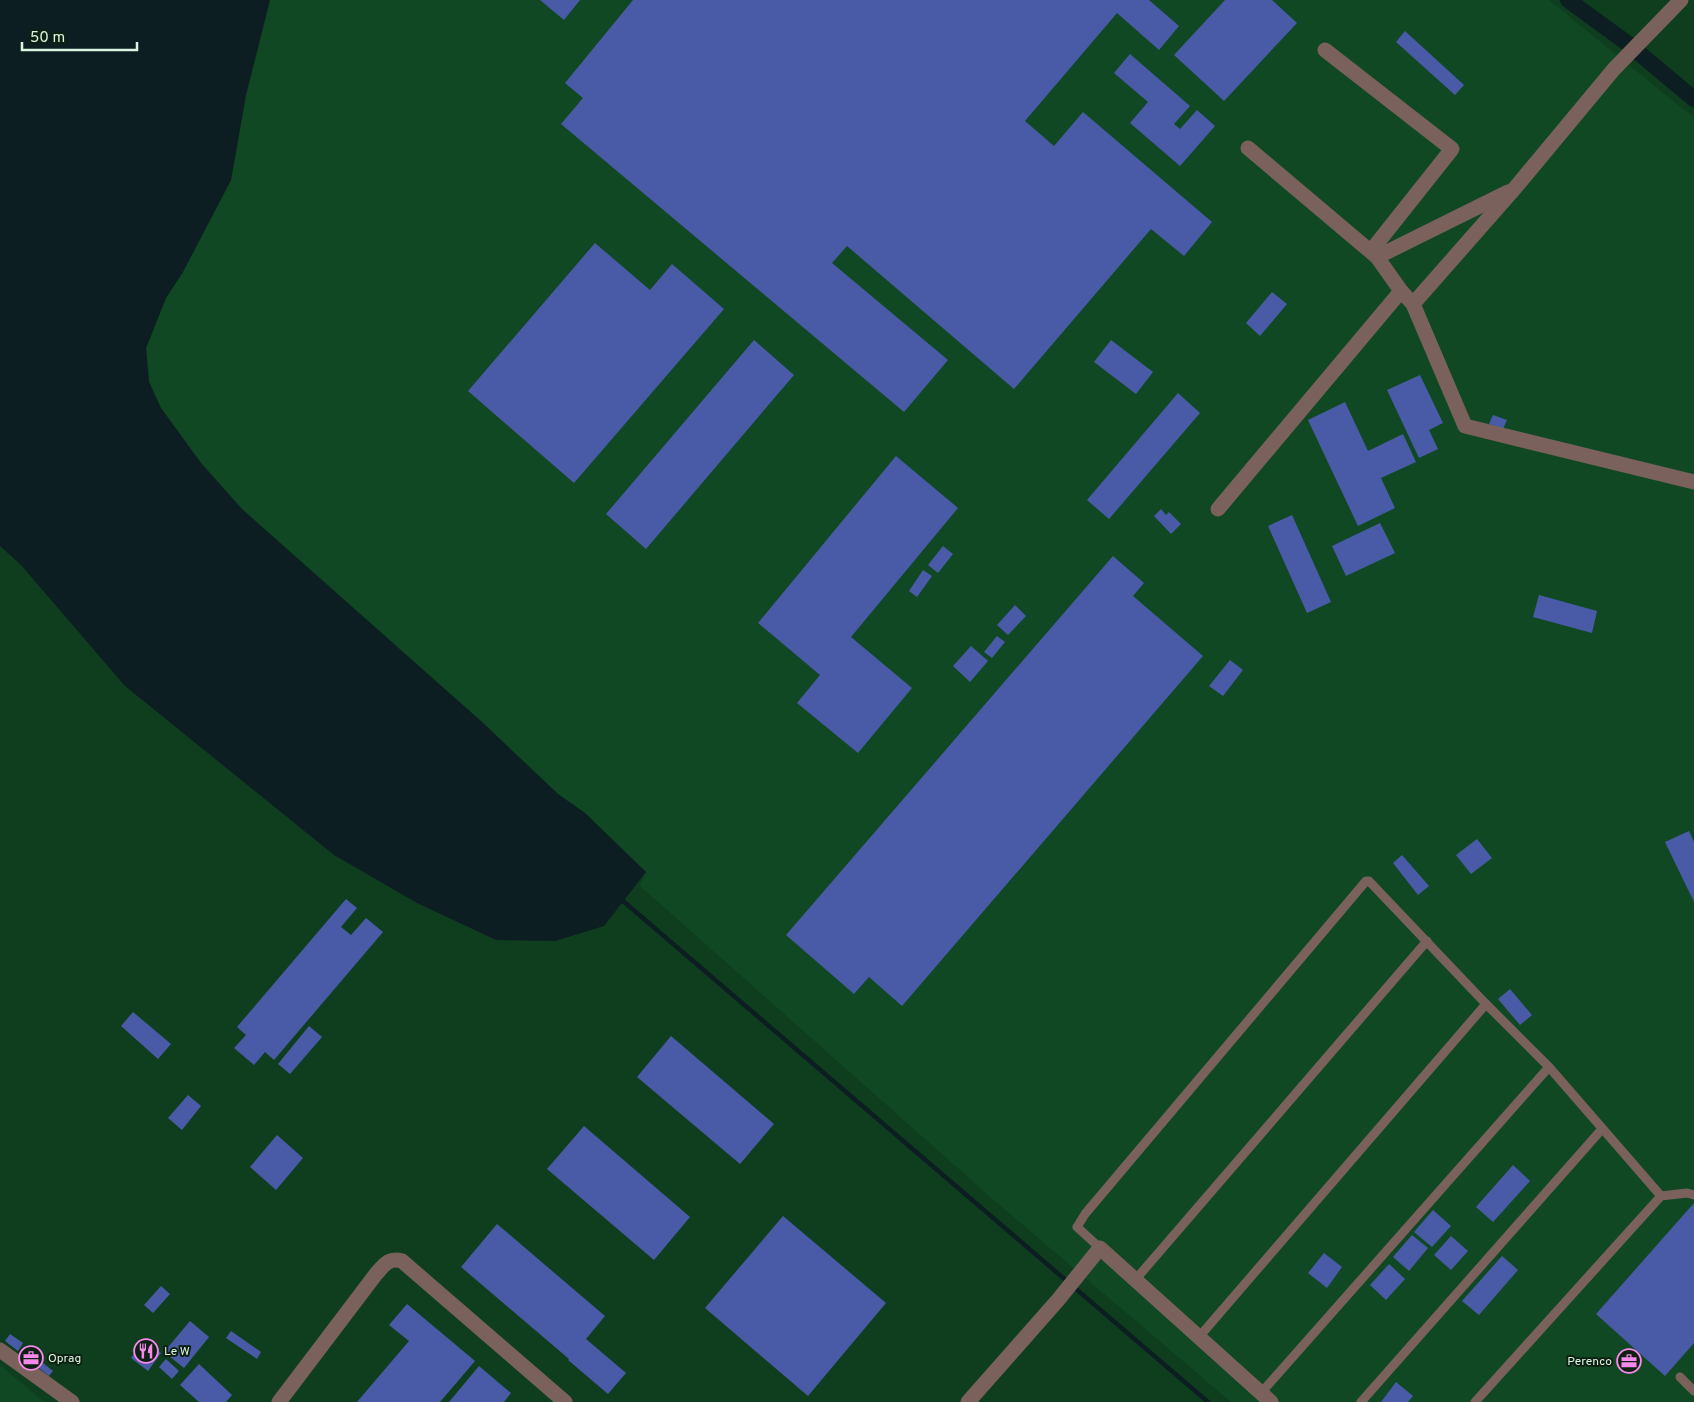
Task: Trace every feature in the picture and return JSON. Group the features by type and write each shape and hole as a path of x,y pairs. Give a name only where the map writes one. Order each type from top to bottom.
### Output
{"street":[{"path":"1413,304 1515,188 1614,69 1654,25 1681,0"},
{"path":"1325,50 1452,149 1374,254"},
{"path":"1248,148 1374,254 1413,304 1465,426 1694,482"},
{"path":"1374,254 1515,188"},
{"path":"1218,509 1401,291"},
{"path":"968,1402 1058,1300 1096,1253 1136,1279 1266,1397"},
{"path":"278,1402 376,1274 389,1260 396,1259 402,1261 565,1402"},
{"path":"0,1350 72,1402"}],"lane":[{"path":"1096,1253 1077,1226 1085,1214 1363,883 1369,881 1549,1067 1661,1196"},
{"path":"1136,1279 1427,941"},
{"path":"1199,1336 1486,1004"},
{"path":"1266,1397 1549,1067"},
{"path":"1361,1402 1602,1129"},
{"path":"1476,1402 1661,1196 1687,1193 1694,1195"},
{"path":"1680,1378 1694,1391"}],"shaded area":[{"path":"0,0 270,0 246,95 231,180 183,272 166,298 146,348 149,382 161,408 201,463 242,509 482,722 558,794 585,813 646,872 604,926 555,941 496,940 417,903 334,855 125,686 21,565 0,546"},
{"path":"270,0 1549,0 1694,118 1694,1402 1231,1402 996,1202 640,886 646,872 585,813 558,794 482,722 242,509 201,463 161,408 149,381 146,348 166,298 183,272 231,180 246,95"},
{"path":"0,1365 44,1402 0,1402"}],"building":[{"path":"540,0 580,0 564,20"},
{"path":"633,0 1149,0 1179,26 1159,50 1117,13 1025,121 1054,146 1083,112 1212,222 1184,256 1151,229 1014,389 847,246 832,263 948,360 904,412 561,124 583,98 565,83"},
{"path":"1225,0 1272,0 1297,23 1224,101 1174,55"},
{"path":"1405,31 1464,85 1455,95 1396,42"},
{"path":"1130,54 1190,106 1174,124 1180,129 1197,110 1215,126 1180,166 1130,123 1148,102 1114,73"},
{"path":"595,243 650,290 672,264 724,309 574,483 468,391"},
{"path":"1272,292 1287,304 1260,336 1246,323"},
{"path":"754,340 794,375 646,549 606,514"},
{"path":"1111,340 1153,372 1136,394 1094,362"},
{"path":"1420,375 1443,423 1429,430 1438,449 1419,458 1387,390"},
{"path":"1178,393 1200,413 1109,519 1087,500"},
{"path":"1345,402 1368,451 1403,434 1416,462 1381,478 1395,508 1358,526 1308,420"},
{"path":"1493,415 1507,420 1503,429 1489,424"},
{"path":"896,456 958,508 851,637 912,688 858,753 797,703 820,675 758,623"},
{"path":"1161,509 1166,515 1169,512 1181,524 1171,534 1154,516"},
{"path":"1292,515 1331,602 1307,613 1268,526"},
{"path":"1380,523 1395,553 1346,576 1332,546"},
{"path":"943,546 953,554 938,573 928,565"},
{"path":"1113,556 1144,583 1133,596 1203,656 902,1006 869,977 854,994 786,935"},
{"path":"923,570 932,576 917,597 909,591"},
{"path":"1539,595 1597,611 1592,633 1533,617"},
{"path":"1015,605 1026,616 1008,635 997,625"},
{"path":"997,636 1005,642 992,658 984,652"},
{"path":"971,646 988,661 970,682 953,666"},
{"path":"1230,660 1243,670 1223,696 1209,686"},
{"path":"1689,831 1694,842 1694,902 1665,842"},
{"path":"1477,839 1492,858 1471,874 1456,855"},
{"path":"1402,855 1429,886 1418,895 1393,863"},
{"path":"346,899 357,908 341,927 351,935 366,918 383,932 274,1060 265,1052 254,1065 234,1048 246,1035 237,1027"},
{"path":"1510,989 1532,1015 1520,1025 1498,999"},
{"path":"133,1012 171,1044 158,1059 121,1026"},
{"path":"309,1026 322,1037 290,1074 278,1064"},
{"path":"671,1036 774,1124 740,1164 637,1077"},
{"path":"188,1095 201,1106 182,1130 168,1118"},
{"path":"584,1126 690,1217 654,1260 547,1169"},
{"path":"277,1135 303,1158 276,1190 250,1167"},
{"path":"1513,1165 1530,1181 1493,1222 1476,1207"},
{"path":"1694,1203 1694,1343 1665,1376 1596,1314"},
{"path":"1433,1210 1451,1226 1432,1247 1414,1232"},
{"path":"783,1216 886,1303 808,1396 705,1308"},
{"path":"497,1224 605,1316 586,1339 626,1373 608,1394 461,1267"},
{"path":"1412,1235 1428,1248 1409,1271 1393,1257"},
{"path":"1451,1236 1468,1251 1451,1270 1434,1255"},
{"path":"1324,1253 1342,1267 1327,1288 1308,1273"},
{"path":"1502,1256 1518,1270 1479,1315 1462,1301"},
{"path":"1389,1264 1405,1279 1386,1300 1370,1285"},
{"path":"161,1286 170,1294 153,1313 144,1305"},
{"path":"407,1304 475,1361 440,1402 357,1402 409,1341 389,1325"},
{"path":"190,1321 209,1337 184,1368 164,1352"},
{"path":"231,1331 261,1352 257,1359 226,1338"},
{"path":"10,1334 23,1343 18,1351 5,1341"},
{"path":"144,1340 161,1353 148,1371 131,1358"},
{"path":"29,1352 53,1371 49,1376 25,1357"},
{"path":"166,1359 179,1371 172,1379 159,1367"},
{"path":"199,1364 232,1395 226,1402 199,1402 180,1385"},
{"path":"479,1366 511,1393 504,1402 449,1402"},
{"path":"1396,1382 1413,1396 1408,1402 1381,1402"}],"waterway":[{"path":"1568,0 1627,43 1694,99"},
{"path":"623,901 1208,1402"}],"place":[{"name":"Le W","path":"146,1351"},
{"name":"Oprag","path":"31,1358"},
{"name":"Perenco","path":"1629,1361"}]}
